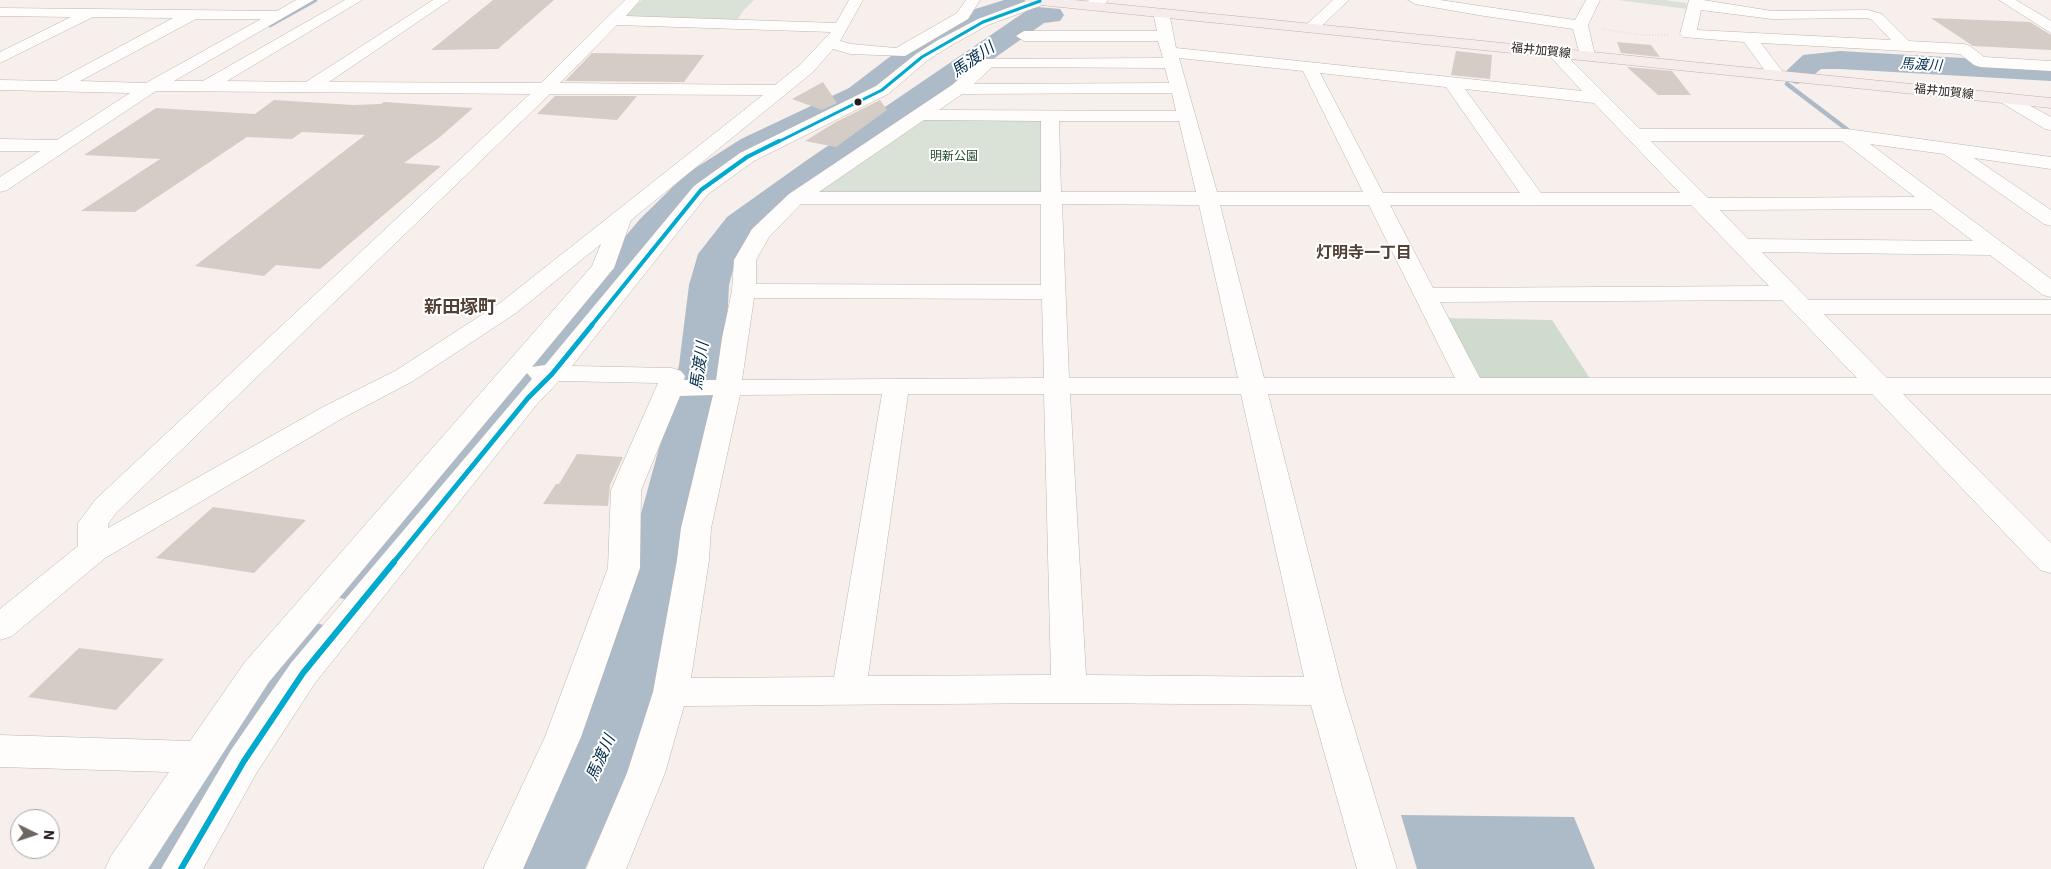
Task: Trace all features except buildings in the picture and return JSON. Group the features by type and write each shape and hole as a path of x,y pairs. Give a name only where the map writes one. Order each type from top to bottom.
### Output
{"main road":[{"name":"福井加賀線","path":"1035,0 1096,3 1311,28 2051,103"}],"street":[{"path":"0,58 118,0"},
{"path":"0,186 151,87 307,0"},
{"path":"205,86 355,0"},
{"path":"310,88 443,0"},
{"path":"94,550 93,523 106,506 544,90 633,0"},
{"path":"0,627 94,550 332,414 404,376 508,308 807,68 842,28 856,0"},
{"path":"830,43 850,49 899,53 963,16 973,0"},
{"path":"181,869 244,761 303,673 528,398 552,374 701,190 747,157 882,90 944,43 983,22 1035,0"},
{"path":"1311,28 1342,0"},
{"path":"1414,0 1478,12 1580,25"},
{"path":"1587,56 1580,25 1593,0"},
{"path":"1781,0 1787,14"},
{"path":"1828,0 1837,13"},
{"path":"2006,0 2051,28"},
{"path":"1905,46 1877,17 1868,14 1772,15 1695,3 1688,34 1748,38 1905,46 1964,49 1980,62 2051,66"},
{"path":"2,13 280,15"},
{"path":"1170,13 1162,17 1169,50 1208,198 1325,691 1377,869"},
{"path":"59,86 192,14"},
{"path":"613,20 842,28"},
{"path":"1024,36 1169,50 1598,98"},
{"path":"1748,38 1777,75"},
{"path":"606,869 646,773 671,692 693,560 696,528 721,430 744,291 745,260 760,234 796,198 958,89 988,62 1169,50"},
{"path":"1554,52 2051,562"},
{"path":"1309,67 1471,385"},
{"path":"1451,82 1535,199"},
{"path":"0,85 544,90 780,90"},
{"path":"958,89 1180,88"},
{"path":"2008,99 2051,125"},
{"path":"920,115 1187,116"},
{"path":"1050,116 1053,292 1069,690"},
{"path":"1634,135 1847,135 2051,163"},
{"path":"1847,135 2051,290"},
{"path":"0,145 60,146"},
{"path":"1946,148 2051,220"},
{"path":"796,198 1535,199 1936,203"},
{"path":"125,869 257,672 603,268 621,218"},
{"path":"1741,245 1995,248"},
{"path":"744,291 1053,292"},
{"path":"1425,295 1795,300 2051,306"},
{"path":"503,869 563,737 624,568 626,490 670,388 672,376 552,374 516,371"},
{"path":"670,388 727,386 1877,384 2051,386"},
{"path":"848,690 896,386"},
{"path":"671,692 848,690 1325,691"},
{"path":"0,751 199,757"}],"path":[{"path":"1580,25 1641,35 1688,34"}],"green space":[{"path":"642,0 754,0 735,23 621,18"},
{"path":"1618,0 1664,0 1686,3 1687,9"},
{"name":"明新公園","path":"920,115 1050,116 1052,198 796,198"},
{"path":"1437,318 1552,320 1591,380 1471,385"}],"water":[{"path":"1401,815 1574,817 1595,869 1417,869"}],"waterway":[{"path":"270,25 315,0"},
{"path":"360,583 654,226 698,181 753,146 860,95 923,45 981,16 1015,5"},
{"name":"馬渡川","path":"549,869 612,738 691,419 702,365 709,285 718,254 740,225 819,167 1038,15 1051,15"},
{"name":"馬渡川","path":"1797,75 1813,61 1840,60 2051,72"},
{"path":"1787,84 1853,134"},
{"path":"157,869 252,716 311,644"}],"transit line":[{"path":"181,869 244,761 303,673 528,398 552,374 701,190 747,157 882,90 922,57 944,43 983,22 1040,1"}],"district":[{"name":"灯明寺一丁目","path":"1364,253"},
{"name":"新田塚町","path":"460,308"}]}
